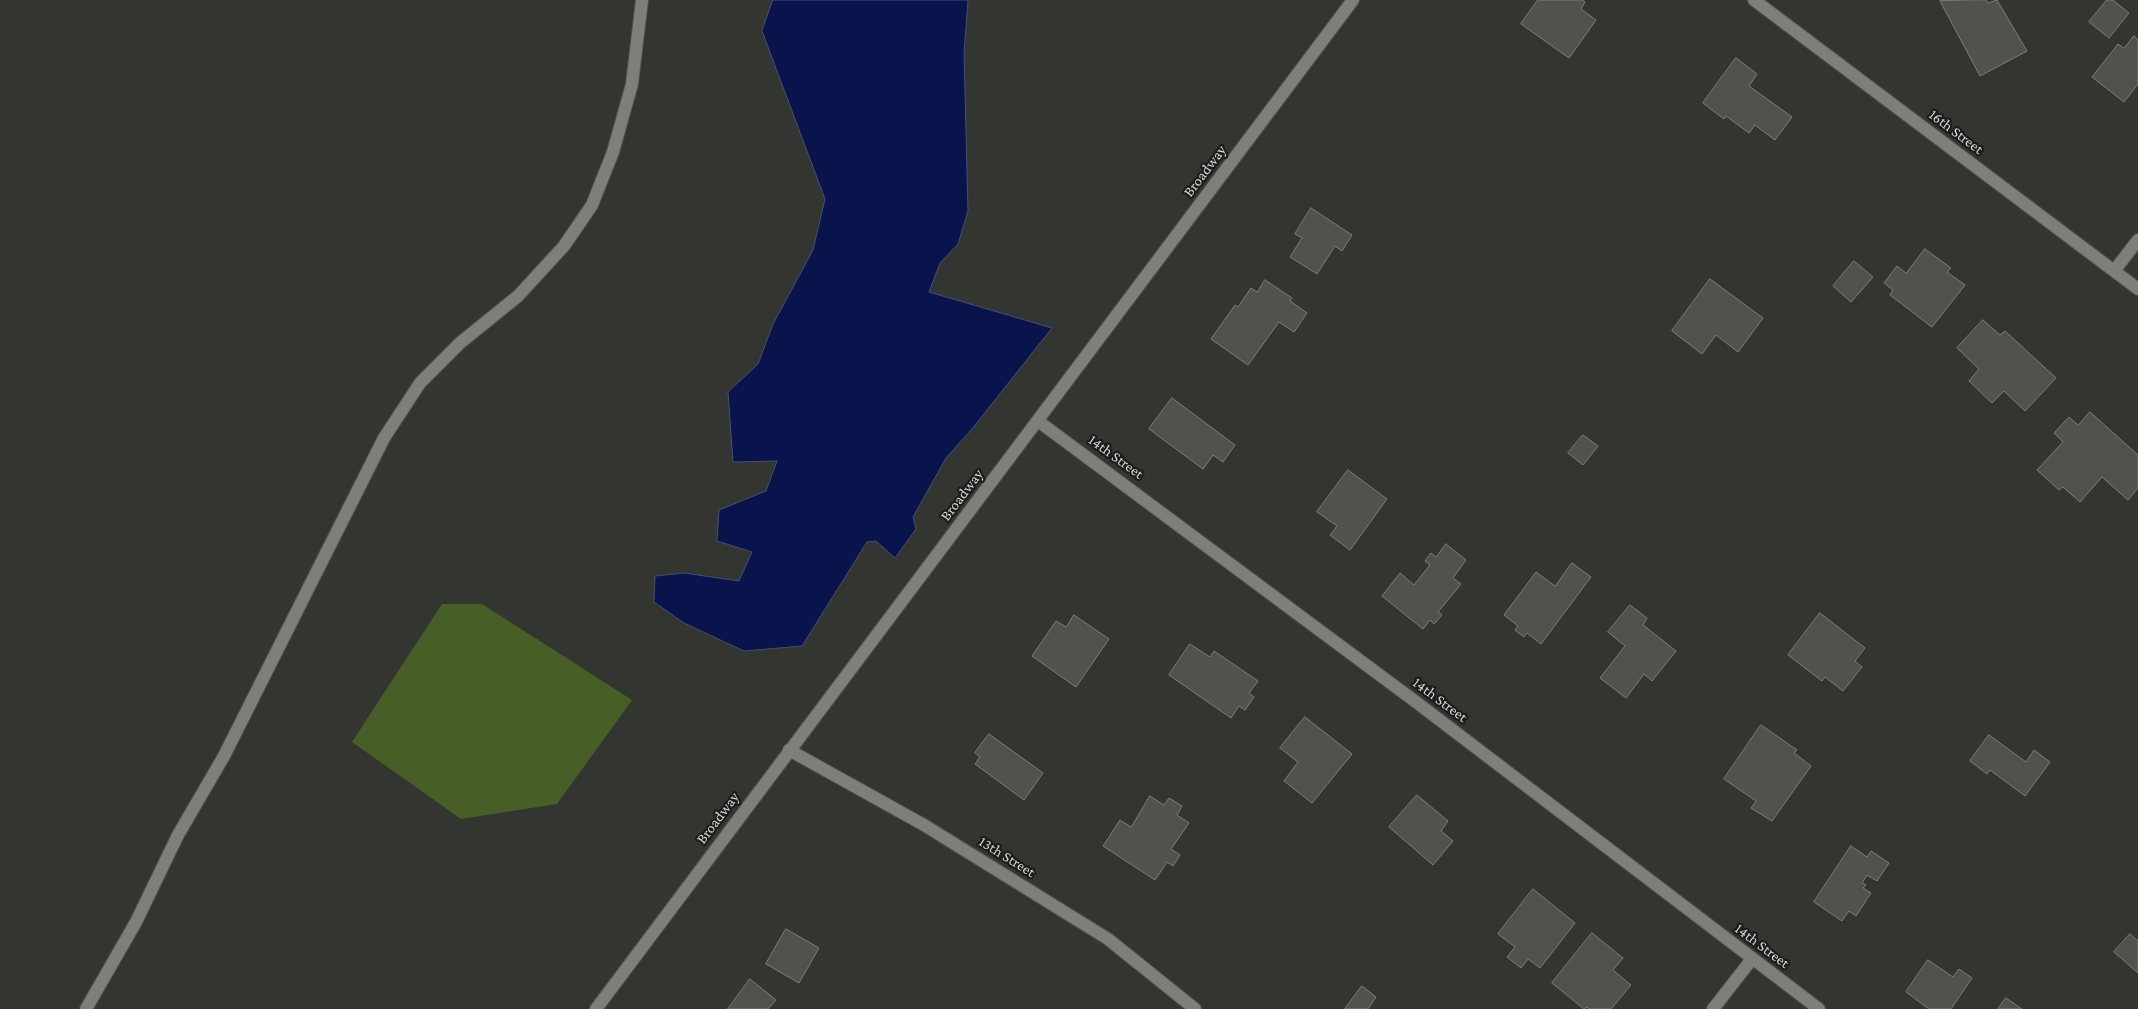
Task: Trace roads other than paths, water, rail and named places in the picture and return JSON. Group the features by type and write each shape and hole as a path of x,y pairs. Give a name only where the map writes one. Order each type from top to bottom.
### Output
{"street":[{"path":"86,1009 136,922 178,835 224,756 384,438 420,383 460,343 518,296 564,246 592,205 613,152 632,84 642,0"},
{"name":"Broadway","path":"596,1009 1352,0"},
{"name":"16th Street","path":"1754,0 2138,289"},
{"path":"2114,271 2138,240"},
{"name":"14th Street","path":"1038,421 1416,702 1819,1009"},
{"name":"13th Street","path":"789,750 924,825 1101,934 1196,1009"},
{"path":"1713,1009 1752,959"}]}
